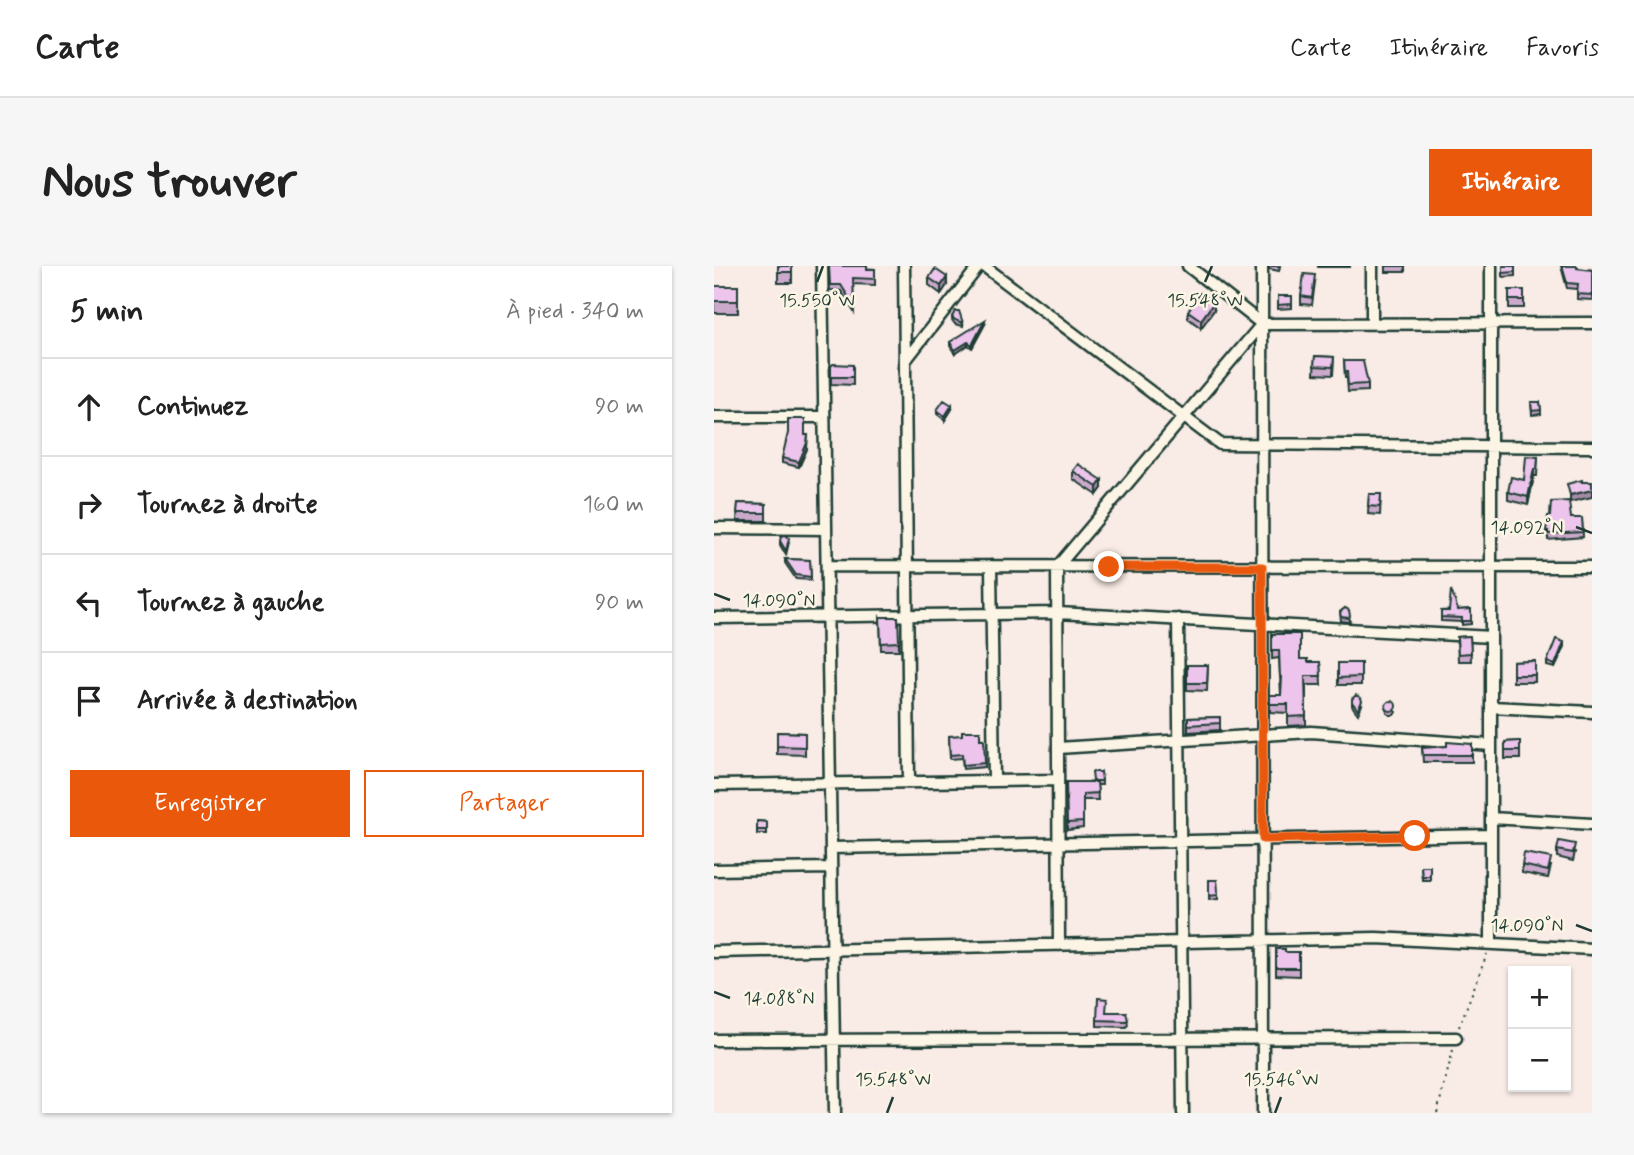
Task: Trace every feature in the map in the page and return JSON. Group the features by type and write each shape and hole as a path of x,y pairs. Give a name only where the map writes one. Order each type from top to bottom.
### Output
{"street":[{"path":"822,266 835,1113"},
{"path":"904,266 909,782"},
{"path":"905,361 981,266 1220,444 1592,447"},
{"path":"1188,266 1262,324 1592,323"},
{"path":"1262,266 1263,1113"},
{"path":"1372,266 1372,323"},
{"path":"1491,266 1491,944"},
{"path":"1059,945 1058,566 1262,324"},
{"path":"714,416 824,417"},
{"path":"714,528 826,529"},
{"path":"827,566 1592,567"},
{"path":"991,566 994,781"},
{"path":"714,618 1058,612 1491,637"},
{"path":"1178,619 1183,1113"},
{"path":"1491,707 1592,712"},
{"path":"1058,748 1311,732 1491,745"},
{"path":"714,785 1058,780"},
{"path":"1491,818 1592,824"},
{"path":"831,848 1491,835"},
{"path":"714,870 831,868"},
{"path":"714,952 1376,938 1592,949"},
{"path":"714,1040 1455,1038"}],"path":[{"path":"1437,1113 1455,1038 1491,944"}],"building":[{"path":"778,266 792,266 792,272 778,272"},
{"path":"829,266 867,266 867,269 875,269 875,279 853,278 854,306 841,285 830,285"},
{"path":"1503,266 1515,266 1515,272 1503,273"},
{"path":"1562,266 1592,270 1592,295 1577,294 1578,284 1567,283"},
{"path":"935,269 947,277 941,286 929,278"},
{"path":"1304,274 1315,275 1312,298 1301,296"},
{"path":"714,286 738,286 738,301 714,301"},
{"path":"1509,290 1524,290 1524,300 1509,300"},
{"path":"1200,293 1214,302 1201,320 1188,311"},
{"path":"1278,296 1292,296 1292,304 1278,305"},
{"path":"955,311 959,311 963,323 952,317"},
{"path":"985,320 972,345 968,342 955,350 950,342"},
{"path":"1315,356 1334,357 1333,367 1314,366"},
{"path":"1344,361 1363,361 1368,384 1348,385"},
{"path":"833,364 853,365 853,377 831,377"},
{"path":"944,400 952,405 945,416 937,410"},
{"path":"1531,402 1540,402 1541,410 1532,411"},
{"path":"788,419 805,419 807,443 799,462 782,458 788,433"},
{"path":"1526,456 1538,457 1528,497 1508,492 1511,477 1524,480"},
{"path":"1078,464 1102,480 1097,487 1073,471"},
{"path":"1582,480 1592,482 1592,490 1570,495 1567,484"},
{"path":"1369,494 1381,494 1380,507 1368,506"},
{"path":"1569,501 1571,518 1582,518 1583,532 1548,534 1546,531 1551,502"},
{"path":"738,503 766,504 766,513 737,513"},
{"path":"786,535 789,538 786,551 780,541 781,536"},
{"path":"785,559 810,560 811,577 796,575"},
{"path":"1451,590 1458,610 1471,609 1471,621 1441,617 1441,611 1449,611"},
{"path":"1345,608 1349,610 1349,618 1341,617 1340,612"},
{"path":"880,617 898,617 899,642 881,643"},
{"path":"1272,634 1300,634 1300,659 1320,662 1321,676 1305,676 1306,716 1288,717 1288,704 1270,704 1270,695 1281,695 1282,677 1279,650 1272,650"},
{"path":"1470,636 1471,653 1458,654 1457,637"},
{"path":"1556,639 1564,642 1555,665 1547,662"},
{"path":"1535,661 1535,675 1513,675 1513,662"},
{"path":"1338,663 1361,663 1361,677 1338,678"},
{"path":"1187,665 1208,665 1207,683 1187,683"},
{"path":"1356,695 1362,701 1358,710 1352,702"},
{"path":"1391,701 1395,702 1395,710 1391,711 1387,710 1386,706 1387,702"},
{"path":"1220,717 1220,723 1188,725 1188,718"},
{"path":"962,731 980,731 980,739 984,739 985,763 963,765 962,754 950,755 949,736 962,735"},
{"path":"777,732 805,733 805,747 777,746"},
{"path":"1520,741 1520,751 1505,751 1505,742"},
{"path":"1447,742 1472,744 1472,755 1423,755 1422,748 1447,746"},
{"path":"1092,772 1101,772 1102,781 1093,781"},
{"path":"1066,782 1097,782 1098,793 1083,794 1083,822 1067,823"},
{"path":"757,821 767,822 767,830 757,830"},
{"path":"1559,841 1575,844 1573,853 1557,850"},
{"path":"1524,853 1551,858 1548,871 1522,865"},
{"path":"1421,866 1430,866 1430,876 1422,876"},
{"path":"1209,880 1217,880 1218,895 1209,896"},
{"path":"1276,949 1299,952 1299,968 1276,968"},
{"path":"1098,998 1107,999 1106,1012 1126,1012 1128,1020 1097,1020"}],"route":[{"path":"1109,567 1262,567 1263,839 1415,836"}]}
